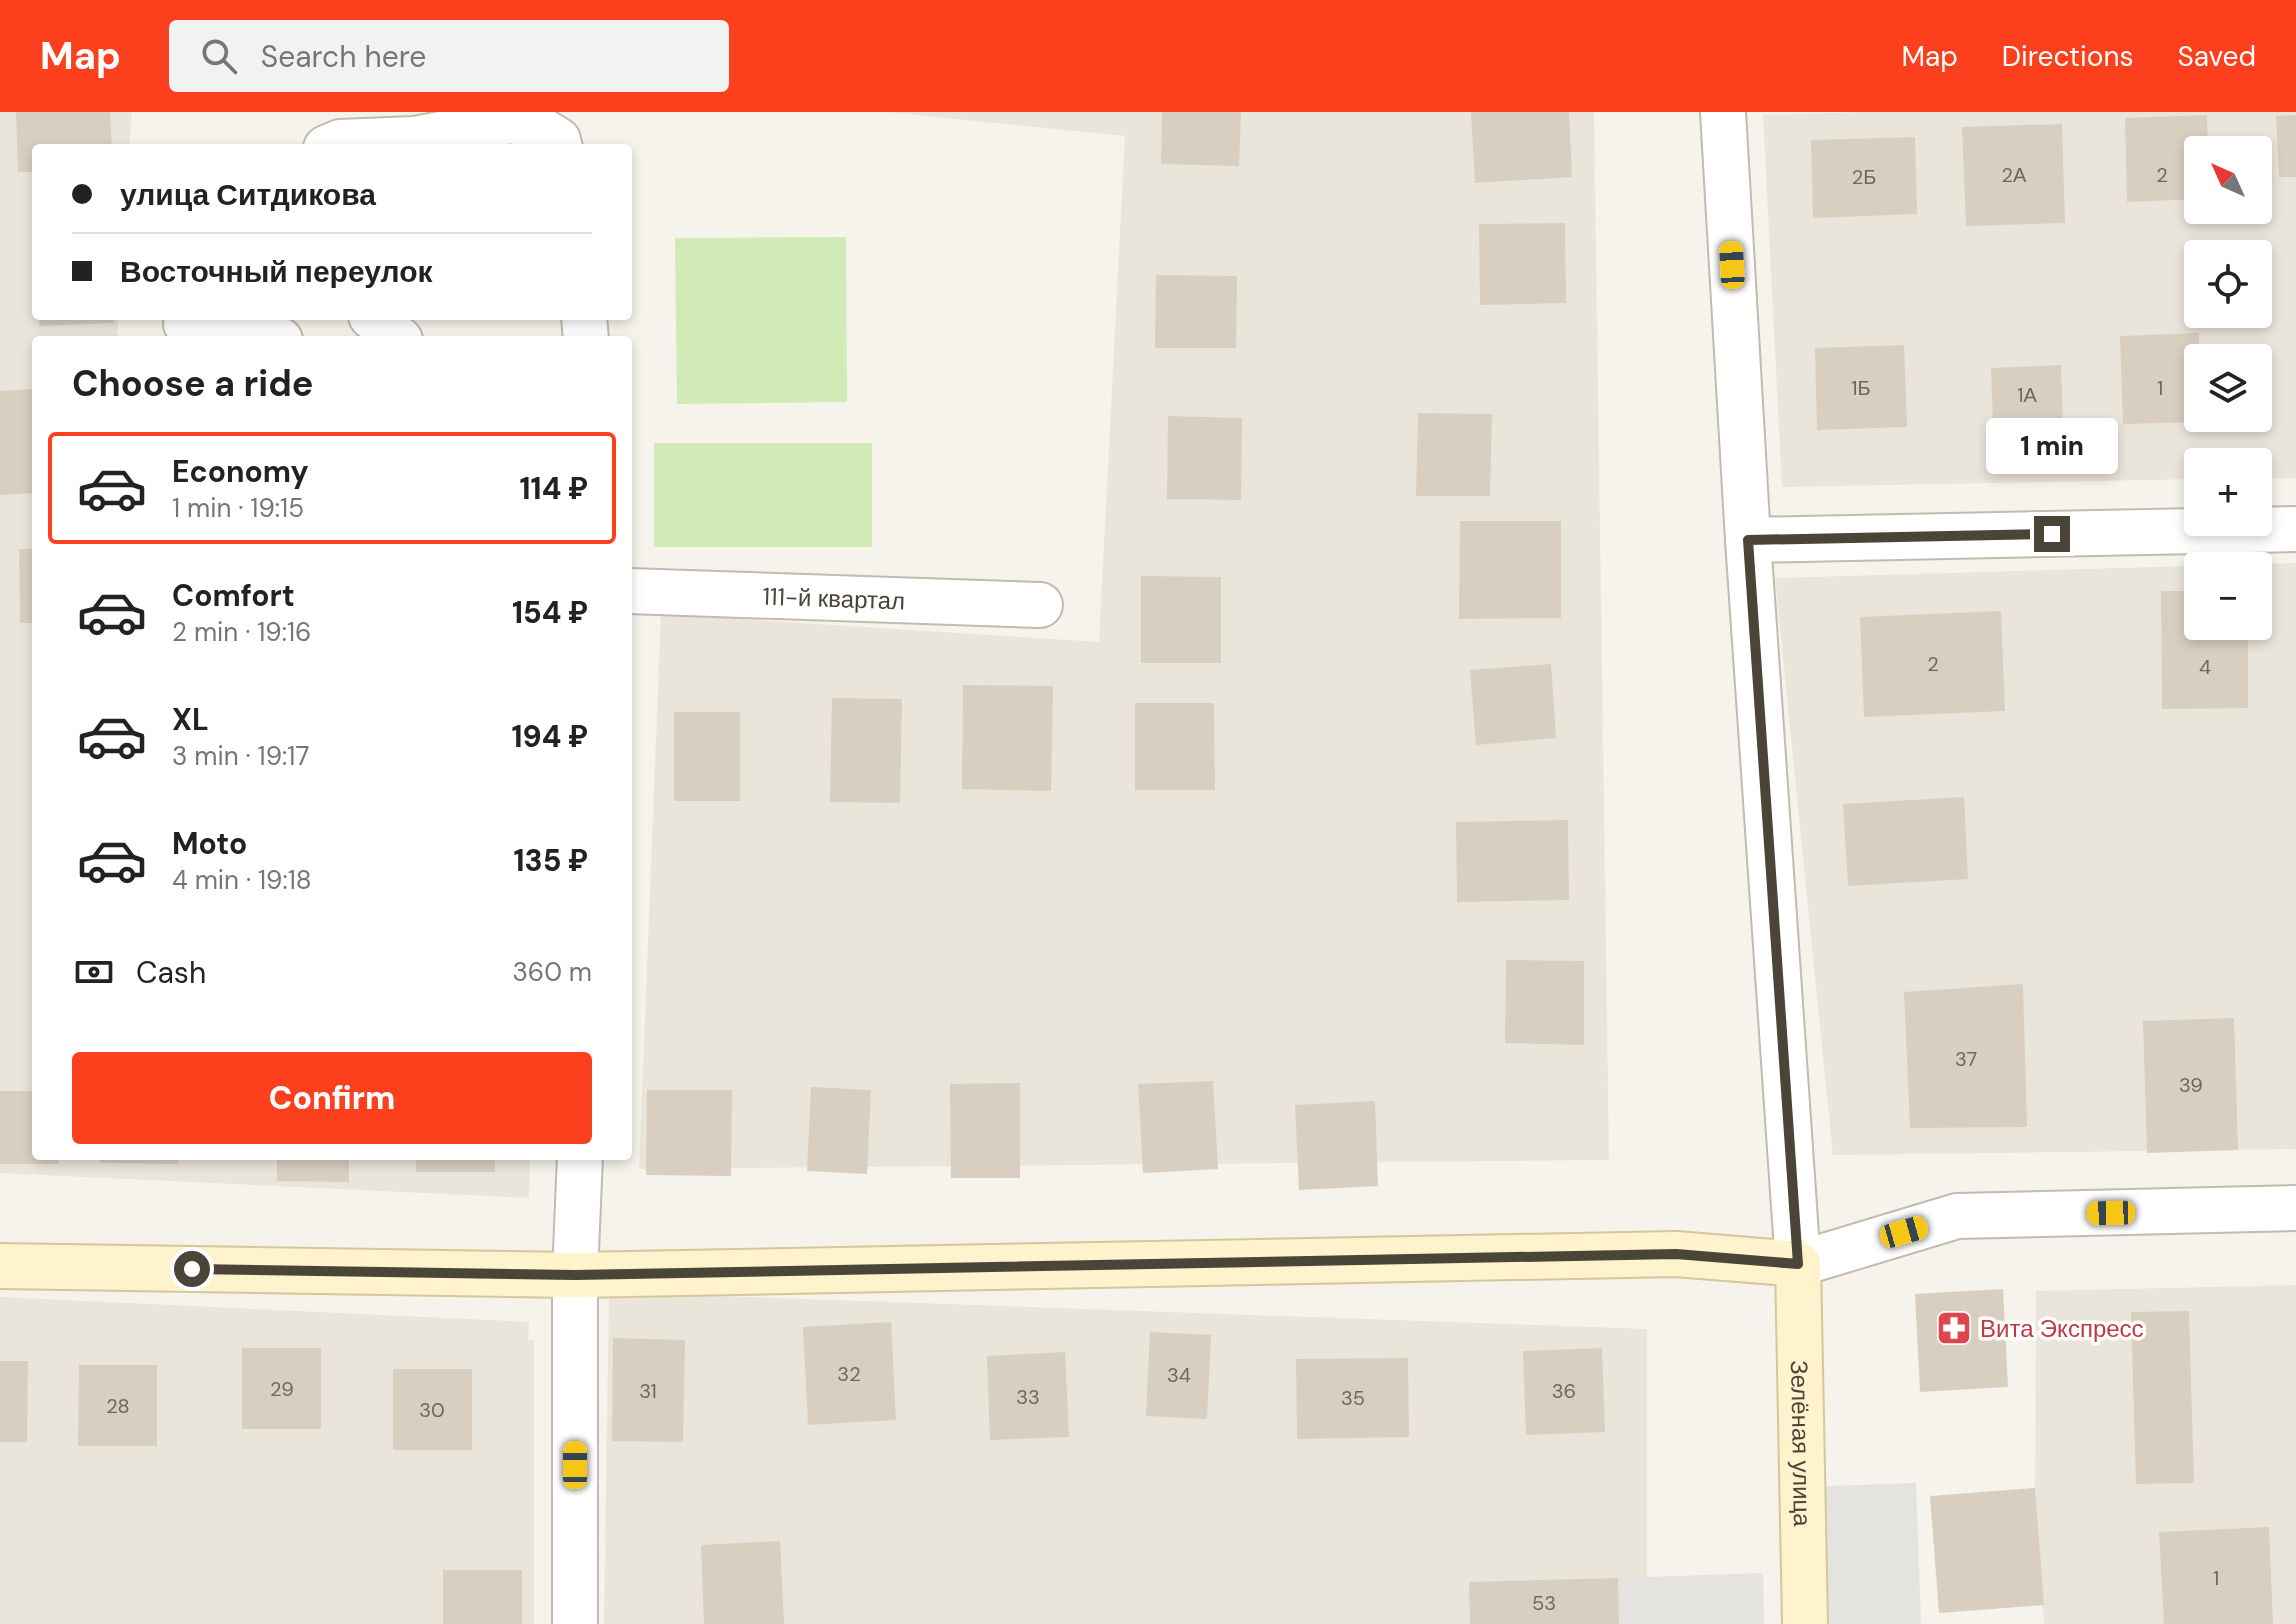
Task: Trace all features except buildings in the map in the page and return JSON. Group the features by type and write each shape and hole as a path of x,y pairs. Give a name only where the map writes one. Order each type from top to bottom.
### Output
{"street":[{"path":"1723,112 1748,540 1798,1264"},
{"path":"335,144 414,139 510,121 535,126 558,140 559,144"},
{"path":"376,320 395,336"},
{"path":"186,324 256,336"},
{"path":"1748,540 2296,529"},
{"name":"111-й квартал","path":"632,591 1040,605"},
{"path":"575,1624 575,1275 580,1160"},
{"path":"0,1266 575,1275 1676,1254 1798,1264 1957,1216 2296,1208"},
{"name":"Зелёная улица","path":"1798,1264 1805,1624"}],"shaded area":[{"path":"0,112 132,112 129,144 32,144 32,320 118,320 117,336 32,336 32,1160 530,1160 529,1198 0,1173"},
{"path":"888,112 1594,112 1609,1160 639,1169 661,614 1099,642 1125,136"},
{"path":"1866,112 2296,112 2296,478 2272,478 2272,448 2184,448 2184,479 1782,487 1763,115"},
{"path":"2296,563 2296,1149 1833,1155 1775,578 2184,566 2184,640 2272,640 2272,564"},
{"path":"2296,1285 2296,1624 2044,1624 2035,1488 2036,1291"},
{"path":"609,1292 1647,1329 1647,1624 604,1624"},
{"path":"0,1297 529,1322 528,1340 534,1340 534,1624 0,1624"},
{"path":"1916,1483 1921,1624 1805,1624 1800,1487"},
{"path":"1763,1573 1764,1624 1619,1624 1618,1578"}],"green space":[{"path":"846,237 847,402 677,404 675,238"},
{"path":"654,443 872,443 872,547 654,547"}],"place":[{"name":"Вита Экспресс","path":"1954,1328"}],"route":[{"path":"192,1269 575,1275 1676,1254 1798,1264 1748,540 2052,534"}]}
